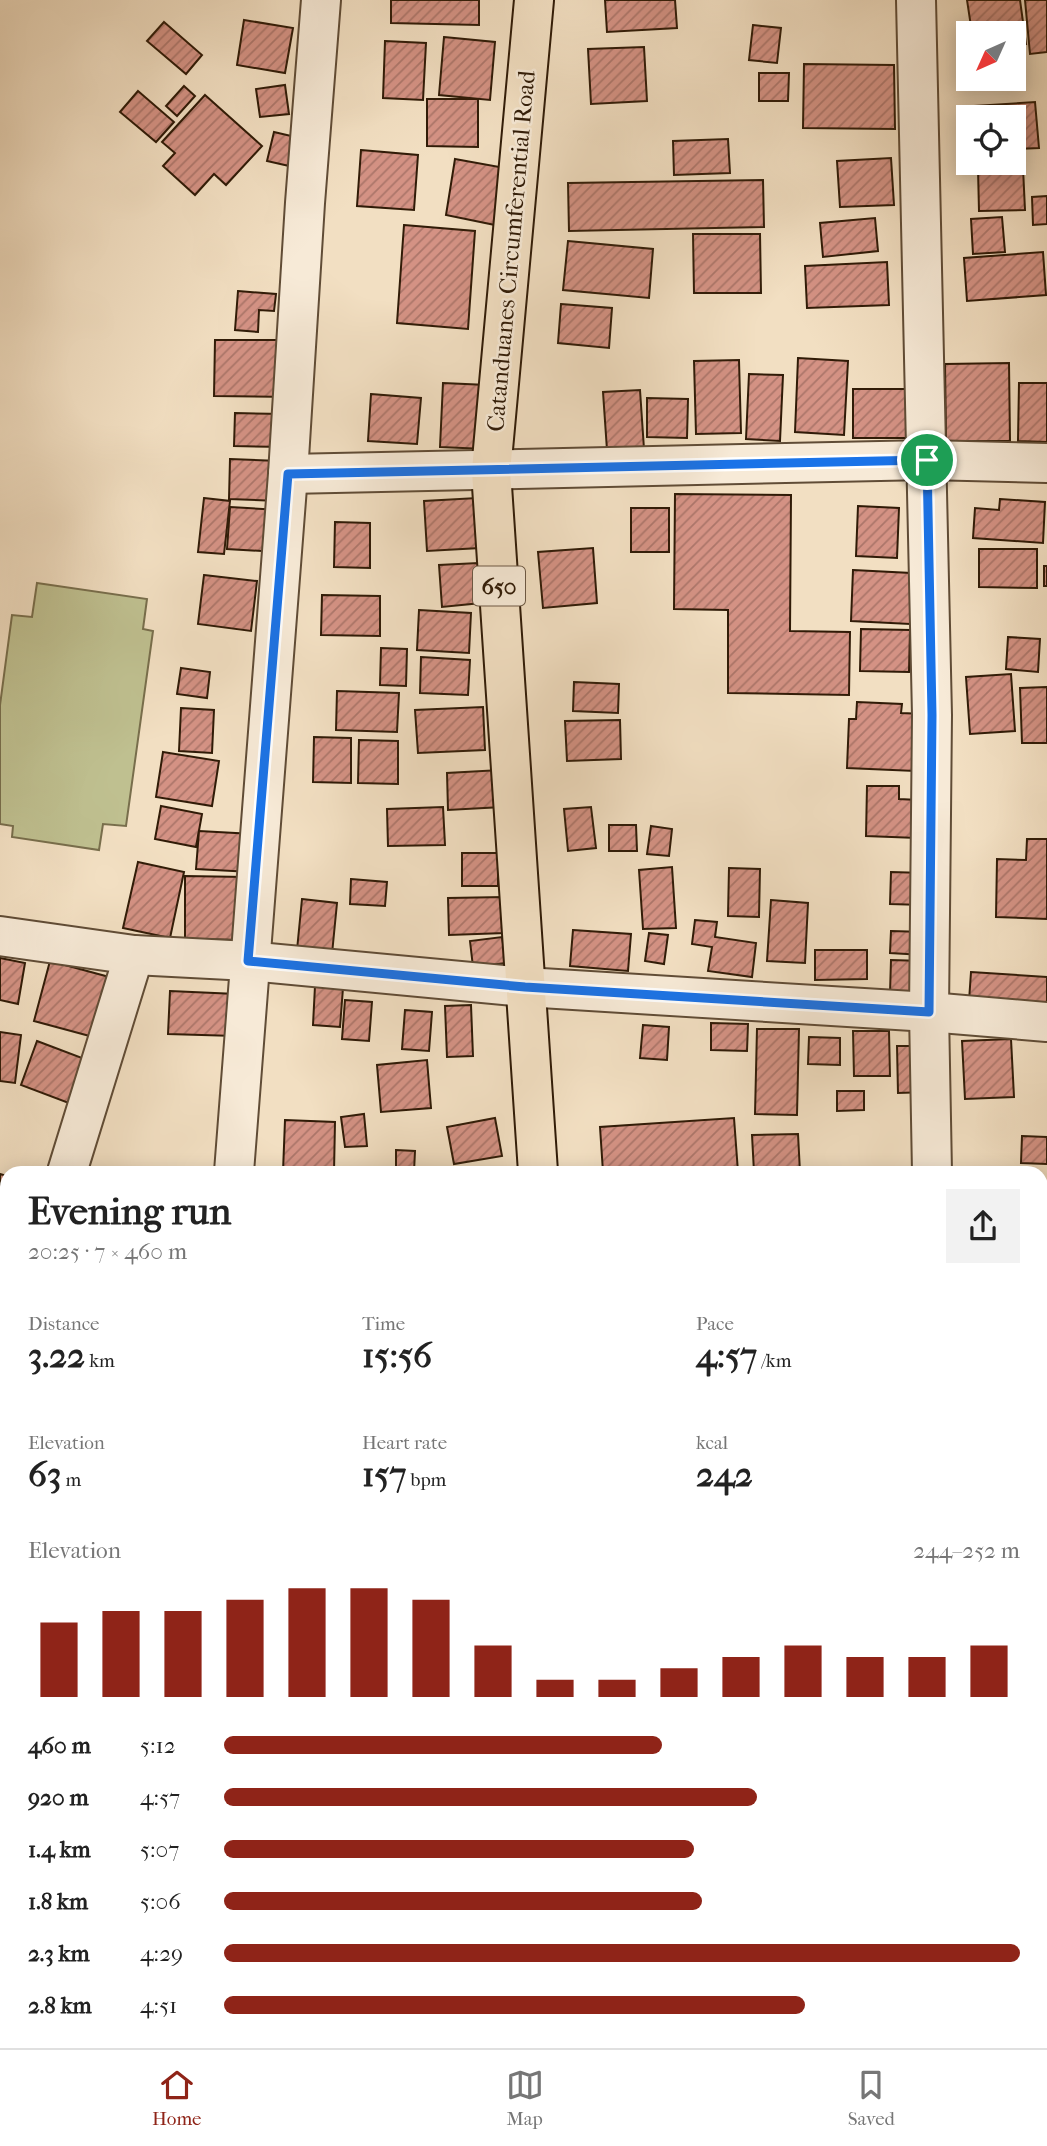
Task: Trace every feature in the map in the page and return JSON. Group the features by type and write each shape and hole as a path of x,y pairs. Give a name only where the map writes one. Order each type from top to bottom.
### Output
{"main road":[{"name":"Catanduanes Circumferential Road","path":"534,0 491,471 538,1166"}],"street":[{"path":"233,1166 288,474 321,0"},
{"path":"916,0 932,715 929,1012 932,1166"},
{"path":"288,474 927,460 1047,463"},
{"path":"0,936 134,955 248,961 525,987 1047,1022"},
{"path":"69,1166 134,955"}],"green space":[{"path":"37,583 147,599 143,629 153,631 126,826 103,824 99,850 12,837 13,826 0,824 0,705 12,615 32,617"}],"building":[{"path":"391,0 479,0 479,25 391,23"},
{"path":"605,0 675,0 677,28 607,32"},
{"path":"967,0 1020,0 1023,21 970,21"},
{"path":"1025,0 1047,0 1047,52 1030,54"},
{"path":"244,20 293,28 285,73 237,65"},
{"path":"164,22 202,55 186,74 147,41"},
{"path":"753,25 781,28 777,63 749,60"},
{"path":"444,37 495,42 490,100 439,95"},
{"path":"385,41 426,43 423,100 383,98"},
{"path":"644,47 647,101 591,104 588,49"},
{"path":"804,64 894,65 895,129 803,128"},
{"path":"759,73 789,73 788,101 759,101"},
{"path":"285,85 289,114 260,117 256,89"},
{"path":"184,86 195,96 177,116 166,106"},
{"path":"138,91 174,122 156,142 120,112"},
{"path":"205,95 262,146 226,185 214,174 195,195 163,166 175,153 162,142"},
{"path":"427,99 478,99 478,147 427,146"},
{"path":"1035,102 1039,148 1026,148 1026,105 990,105"},
{"path":"274,132 304,139 298,168 267,161"},
{"path":"728,139 730,173 674,175 673,141"},
{"path":"361,150 418,155 414,210 357,206"},
{"path":"891,158 894,205 840,207 837,161"},
{"path":"455,159 505,168 495,225 446,215"},
{"path":"978,175 1023,175 1025,210 979,211"},
{"path":"763,180 764,227 569,231 568,183"},
{"path":"1047,196 1047,224 1033,225 1032,197"},
{"path":"1002,217 1005,252 973,254 971,219"},
{"path":"875,218 878,251 823,257 820,223"},
{"path":"404,225 475,231 468,329 397,323"},
{"path":"693,234 760,234 761,293 694,293"},
{"path":"568,241 653,249 649,298 563,290"},
{"path":"1043,252 1046,295 967,301 964,258"},
{"path":"887,262 889,305 807,308 805,266"},
{"path":"238,291 276,294 274,311 259,310 258,332 235,330"},
{"path":"561,304 612,308 609,348 558,343"},
{"path":"215,340 292,340 292,397 214,396"},
{"path":"798,358 848,361 844,435 795,432"},
{"path":"739,360 741,433 696,434 694,361"},
{"path":"1009,363 1010,441 946,441 945,364"},
{"path":"749,374 783,375 780,441 746,439"},
{"path":"443,383 487,385 485,449 440,447"},
{"path":"1019,383 1047,383 1047,442 1018,441"},
{"path":"853,389 913,389 914,438 853,438"},
{"path":"640,390 644,449 607,450 603,392"},
{"path":"371,394 421,398 417,444 368,441"},
{"path":"647,398 688,399 687,438 647,437"},
{"path":"235,413 284,414 284,447 234,446"},
{"path":"230,459 279,461 278,501 229,499"},
{"path":"675,494 791,495 790,631 850,632 849,695 728,693 728,610 674,609"},
{"path":"204,498 230,501 224,554 198,552"},
{"path":"477,498 480,548 427,551 424,501"},
{"path":"1000,499 1045,502 1043,543 973,538 975,508 999,510"},
{"path":"858,506 899,508 897,558 856,556"},
{"path":"230,507 279,510 277,552 227,549"},
{"path":"631,508 669,508 669,552 631,552"},
{"path":"335,522 370,523 370,568 334,567"},
{"path":"593,548 597,603 543,608 538,552"},
{"path":"979,549 1037,549 1037,588 979,587"},
{"path":"478,563 481,603 442,607 439,565"},
{"path":"1044,566 1047,566 1047,586 1044,586"},
{"path":"853,570 911,573 910,624 851,621"},
{"path":"204,575 257,581 251,631 198,624"},
{"path":"322,595 380,596 380,636 321,635"},
{"path":"419,610 471,613 469,653 417,650"},
{"path":"861,629 910,630 909,672 860,671"},
{"path":"1008,637 1040,639 1038,672 1006,669"},
{"path":"381,648 407,649 406,686 380,685"},
{"path":"421,657 470,660 468,695 420,693"},
{"path":"181,668 210,672 207,698 177,694"},
{"path":"1011,674 1015,731 970,734 966,677"},
{"path":"574,682 619,684 618,713 573,711"},
{"path":"1047,687 1047,743 1022,743 1020,688"},
{"path":"337,691 399,693 397,732 336,730"},
{"path":"857,702 902,704 901,713 924,714 915,771 847,768 849,719 856,719"},
{"path":"483,707 485,750 418,753 415,710"},
{"path":"181,708 214,710 212,753 179,751"},
{"path":"620,720 621,759 567,761 565,721"},
{"path":"314,737 351,738 351,783 313,782"},
{"path":"359,740 398,741 398,784 358,783"},
{"path":"163,752 219,761 212,806 156,797"},
{"path":"500,770 502,807 448,810 447,773"},
{"path":"867,786 899,786 899,799 918,800 917,838 866,836"},
{"path":"161,806 202,814 196,847 155,839"},
{"path":"443,807 445,845 388,846 387,809"},
{"path":"591,807 596,848 568,851 564,809"},
{"path":"609,825 636,825 637,851 609,851"},
{"path":"651,826 672,829 669,856 647,854"},
{"path":"199,831 253,834 251,872 196,869"},
{"path":"1027,839 1047,839 1047,919 996,917 997,859 1026,860"},
{"path":"462,853 498,853 498,886 462,886"},
{"path":"138,862 184,872 170,938 123,928"},
{"path":"672,867 676,928 643,929 639,870"},
{"path":"729,868 760,869 759,917 728,916"},
{"path":"891,872 924,873 923,905 890,904"},
{"path":"185,876 245,877 244,940 185,939"},
{"path":"351,879 387,882 385,906 350,904"},
{"path":"504,897 505,933 449,935 448,898"},
{"path":"302,899 337,903 332,954 297,950"},
{"path":"771,900 808,903 805,963 767,961"},
{"path":"695,920 717,922 715,937 756,943 752,977 708,971 712,947 692,944"},
{"path":"573,930 631,934 628,971 570,966"},
{"path":"891,931 924,932 923,955 890,953"},
{"path":"649,933 668,935 664,964 645,961"},
{"path":"502,937 506,963 473,967 470,941"},
{"path":"815,950 867,950 867,979 815,980"},
{"path":"0,958 25,963 18,1004 0,1000"},
{"path":"891,960 923,961 923,995 890,993"},
{"path":"50,961 113,978 97,1038 34,1021"},
{"path":"971,972 1047,977 1047,1006 969,1001"},
{"path":"315,986 343,988 340,1027 313,1025"},
{"path":"170,991 236,994 235,1036 168,1034"},
{"path":"345,1000 372,1002 369,1041 342,1039"},
{"path":"471,1005 473,1056 447,1057 445,1006"},
{"path":"405,1010 432,1012 429,1051 402,1049"},
{"path":"711,1023 748,1024 747,1051 711,1050"},
{"path":"643,1025 669,1027 667,1060 640,1058"},
{"path":"757,1029 799,1029 797,1115 755,1114"},
{"path":"853,1031 889,1031 890,1076 854,1076"},
{"path":"0,1032 21,1035 15,1083 0,1081"},
{"path":"809,1037 840,1038 840,1065 808,1064"},
{"path":"1011,1039 1014,1097 965,1099 962,1041"},
{"path":"37,1041 90,1061 74,1105 21,1085"},
{"path":"897,1046 926,1046 928,1092 898,1093"},
{"path":"427,1060 431,1108 381,1112 377,1065"},
{"path":"837,1091 864,1091 864,1110 837,1111"},
{"path":"364,1114 367,1146 345,1147 341,1117"},
{"path":"495,1118 502,1156 454,1164 447,1127"},
{"path":"734,1118 738,1166 603,1166 600,1127"},
{"path":"285,1120 335,1122 334,1166 283,1166"},
{"path":"798,1134 800,1166 754,1166 752,1135"},
{"path":"1022,1136 1047,1137 1047,1164 1021,1163"},
{"path":"396,1150 415,1151 414,1166 396,1166"}],"route":[{"path":"927,460 932,715 929,1012 525,987 248,961 288,474 927,460"}]}
